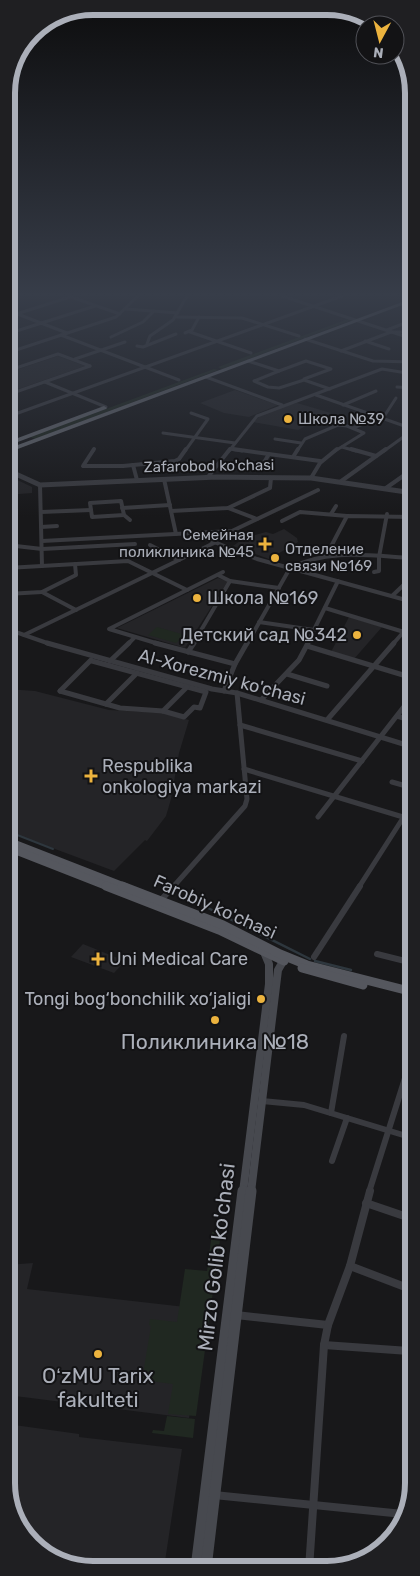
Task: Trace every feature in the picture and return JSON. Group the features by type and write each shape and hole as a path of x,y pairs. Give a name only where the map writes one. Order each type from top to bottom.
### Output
{"highway":[{"path":"15,441 207,370"},
{"path":"15,448 222,370"},
{"path":"25,438 32,441"}],"main road":[{"name":"Farobiy ko'chasi","path":"15,844 159,902 264,952"},
{"name":"Farobiy ko'chasi","path":"15,850 243,934 279,959 312,972 405,995"},
{"path":"264,952 270,960 279,959"},
{"name":"Farobiy ko'chasi","path":"279,959 405,990"},
{"name":"Mirzo Golib ko'chasi","path":"197,1561 210,1494 258,1100 279,959"},
{"name":"Mirzo Golib ko'chasi","path":"206,1561 210,1494"}],"street":[{"path":"15,392 80,370"},
{"path":"15,414 142,370"},
{"path":"150,370 179,380"},
{"path":"274,370 278,371"},
{"path":"282,370 254,381 277,390 330,370"},
{"path":"208,477 257,416 282,405 316,395 381,370"},
{"path":"386,370 405,372"},
{"path":"206,376 282,405"},
{"path":"304,380 331,389"},
{"path":"45,382 106,407"},
{"path":"397,387 405,388"},
{"path":"343,405 376,391"},
{"path":"316,395 405,428"},
{"path":"352,428 380,417 388,411 396,398"},
{"path":"94,449 83,466 133,465 175,461 179,459 208,420 192,413"},
{"path":"292,457 305,439 338,425 364,433 320,461 311,478"},
{"path":"163,433 235,442"},
{"path":"340,482 405,436"},
{"path":"274,439 301,443"},
{"path":"342,447 376,456"},
{"path":"230,449 320,461"},
{"path":"263,464 269,454"},
{"path":"133,465 137,480"},
{"name":"Zafarobod ko'chasi","path":"15,474 40,485 208,477 311,478 405,492"},
{"path":"386,488 405,476"},
{"path":"171,511 228,508 270,488 271,478"},
{"path":"164,479 176,534"},
{"path":"40,485 42,566"},
{"path":"42,541 231,531 318,490"},
{"path":"124,515 92,517 90,504 92,502 121,501 124,515 130,520"},
{"path":"122,508 170,505"},
{"path":"331,514 336,506"},
{"path":"228,508 257,519"},
{"path":"41,512 91,510"},
{"path":"282,521 300,512 347,516 386,514 405,515"},
{"path":"310,520 312,513"},
{"path":"374,572 378,571 386,514"},
{"path":"326,556 347,516"},
{"path":"41,526 57,526"},
{"path":"192,534 257,559 405,600"},
{"path":"24,635 216,542"},
{"path":"15,546 42,549 135,544"},
{"path":"150,545 179,560"},
{"path":"224,691 235,664 290,568 302,560 326,556 405,558"},
{"path":"15,568 128,561 187,590"},
{"path":"15,594 42,592 76,575 75,564"},
{"path":"235,664 111,631 110,628 221,574 230,581 279,588"},
{"path":"188,652 230,581"},
{"path":"261,700 299,660 338,581"},
{"path":"392,596 405,584"},
{"path":"42,592 76,610"},
{"path":"325,608 404,632 327,720"},
{"path":"260,622 314,630"},
{"name":"Al-Xorezmiy ko'chasi","path":"15,632 89,659 110,661 237,693 405,744"},
{"path":"110,661 135,637"},
{"path":"307,646 405,676"},
{"path":"89,659 137,673 206,692 200,708 194,707 184,717 163,711 120,708 60,691 89,659"},
{"path":"106,704 137,673"},
{"path":"287,674 327,686"},
{"path":"163,711 187,687"},
{"path":"159,902 245,806 247,799 237,693"},
{"path":"318,817 405,706"},
{"path":"397,716 405,718"},
{"path":"240,725 362,761"},
{"path":"244,769 403,818 314,957"},
{"path":"392,782 405,786"},
{"path":"377,954 405,961"},
{"path":"331,1113 344,1036"},
{"path":"309,1561 324,1346 328,1325 350,1266 366,1203 405,1080"},
{"path":"258,1100 304,1105 405,1135"},
{"path":"332,1161 347,1118"},
{"path":"366,1203 405,1217"},
{"path":"350,1266 405,1287"},
{"path":"232,1315 328,1325"},
{"path":"324,1346 405,1350"},
{"path":"210,1494 399,1514"}],"shaded area":[{"path":"15,370 17,370 75,370 15,390"},
{"path":"213,370 218,370 35,439 30,437"},
{"path":"235,390 278,405 249,417 224,413 200,403"},
{"name":"Школа №39","path":"297,403 331,413 298,430 253,422 260,416 283,406"},
{"path":"15,479 32,487 32,493 15,494"},
{"name":"Семейная поликлиника №45","path":"284,529 297,538 298,542 269,559 233,546 244,538 266,532 273,534"},
{"name":"Школа №169","path":"218,578 228,581 185,648 117,628"},
{"name":"Детский сад №342","path":"349,617 382,627 354,659 331,652"},
{"path":"157,627 185,635 176,643 148,635"},
{"name":"Respublika onkologiya markazi","path":"15,690 35,691 109,710 163,713 189,720 179,753 166,816 147,841 145,840 114,871 15,834"},
{"name":"Uni Medical Care","path":"83,944 125,961 114,973 71,957"},
{"path":"212,1232 221,1233 196,1416 168,1414 173,1384 142,1380 151,1326 149,1325 150,1319 177,1322 185,1269 207,1271"},
{"path":"33,1263 27,1289 203,1309 189,1418 15,1396 15,1264"},
{"path":"167,1416 195,1419 193,1438 152,1433 153,1430 164,1431"},
{"path":"15,1425 79,1434 79,1437 182,1449 165,1561 78,1560 54,1551 46,1545 28,1526 23,1517 18,1503 15,1483"}],"waterway":[{"path":"15,834 53,849"},
{"path":"206,907 310,959"},
{"path":"315,961 351,970"}],"place":[{"name":"Школа №39","path":"288,419"},
{"name":"Семейная поликлиника №45","path":"265,544"},
{"name":"Отделение связи №169","path":"275,558"},
{"name":"Школа №169","path":"197,598"},
{"name":"Детский сад №342","path":"357,635"},
{"name":"Respublika onkologiya markazi","path":"91,776"},
{"name":"Uni Medical Care","path":"98,959"},
{"name":"Tongi bog‘bonchilik xo‘jaligi","path":"261,999"},
{"name":"Поликлиника №18","path":"215,1020"},
{"name":"OʻzMU Tarix fakulteti","path":"98,1354"}]}
